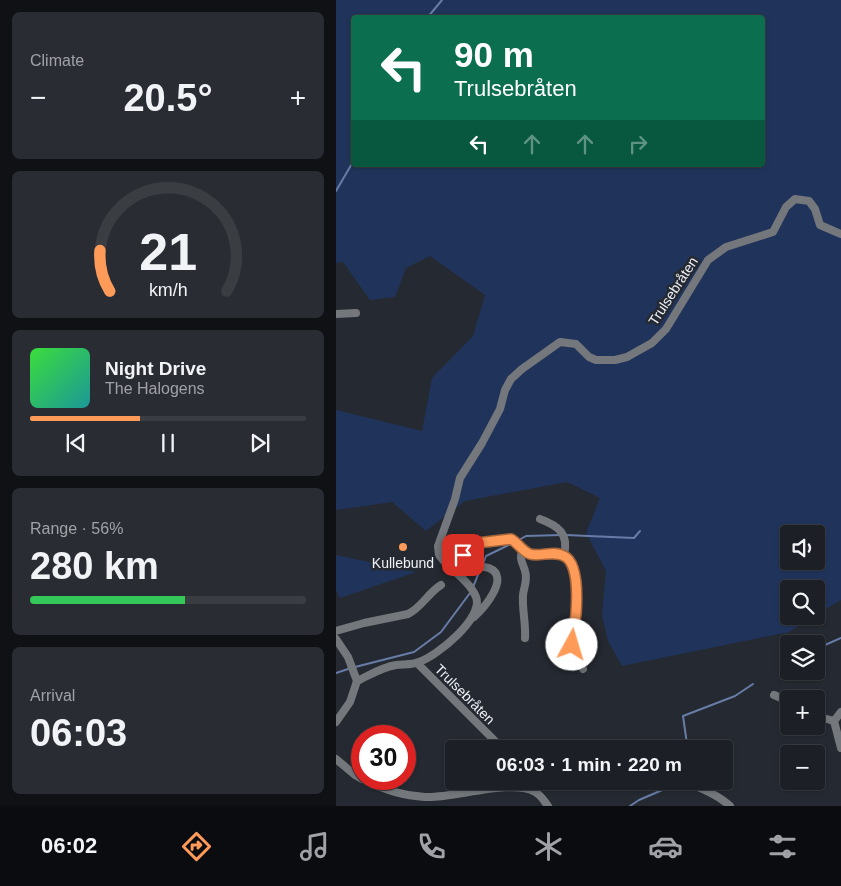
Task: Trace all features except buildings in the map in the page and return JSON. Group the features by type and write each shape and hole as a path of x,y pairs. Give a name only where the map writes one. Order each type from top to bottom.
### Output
{"street":[{"name":"Trulsebråten","path":"471,620 474,614 476,598 470,588 442,560 439,555 438,546 455,499 460,478 500,409 504,390 511,379 560,342 576,344 589,357 596,360 615,360 627,357 652,343 666,329 708,260 726,247 770,234 776,228 790,202 795,200 808,201 815,209 820,225 841,234"},
{"path":"336,314 356,313"},
{"path":"540,519 555,526 564,535 566,541 564,555 570,559 574,569 576,613 571,640 583,669"},
{"name":"Trulsebråten","path":"357,681 385,667 417,663 429,658 443,648 490,600 497,583 495,572 487,567 474,568 466,564 463,555 464,549 469,544 492,543 508,539 514,541 527,553 564,555"},
{"path":"523,549 520,554 527,580 523,594 525,638"},
{"path":"336,631 408,614 414,611 432,591 441,585"},
{"path":"336,639 351,664 357,681 350,702 336,722"},
{"name":"Trulsebråten","path":"417,663 494,740"},
{"path":"774,695 780,698"},
{"path":"834,721 841,712"},
{"path":"825,718 834,721"},
{"path":"834,721 841,748"},
{"path":"336,759 351,771"},
{"path":"388,790 398,794 426,797 505,788 526,788 535,792 548,806"},
{"path":"706,790 730,806"}],"shaded area":[{"path":"336,0 841,0 841,600 825,610 825,580 780,580 780,625 800,625 789,632 622,666 608,641 602,615 606,571 586,533 600,498 567,482 465,501 426,531 392,502 336,510 336,410 422,431 432,378 473,336 485,295 430,256 406,268 395,297 370,300 343,262 336,263"},
{"path":"336,555 416,572 340,598 336,590"}],"waterway":[{"path":"430,15 442,0"},
{"path":"336,191 351,165"},
{"path":"566,535 634,538 640,531"},
{"path":"517,541 526,536 561,535"},
{"path":"483,564 486,556 513,543"},
{"path":"473,587 480,570"},
{"path":"355,667 414,652 441,632 470,593"},
{"path":"825,645 841,638"},
{"path":"336,673 351,668"},
{"path":"686,740 683,716 735,696 753,684"},
{"path":"630,806 662,790"}],"place":[{"name":"Kullebund","path":"403,547"}],"route":[{"path":"463,555 464,549 469,544 492,543 503,539 511,539 527,553 560,554 570,559 574,569 576,594 572,645"}]}
